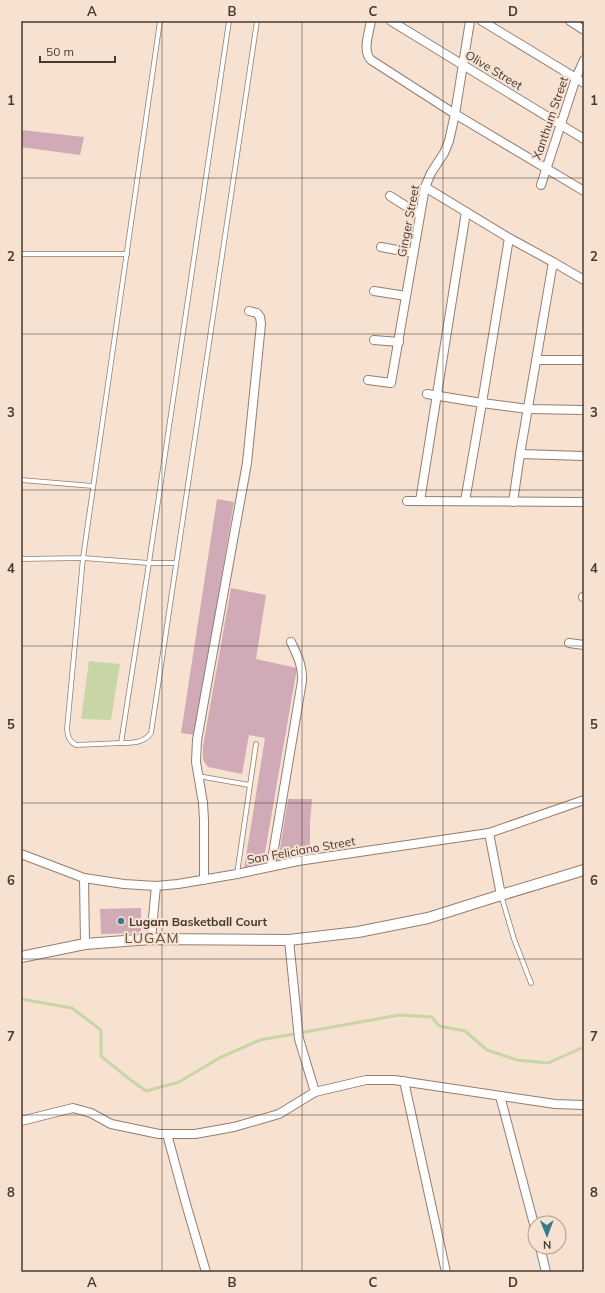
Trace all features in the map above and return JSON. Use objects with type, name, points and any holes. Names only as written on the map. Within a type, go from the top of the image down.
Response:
[{"type":"street","points":[[371,21],[366,49],[367,56],[371,60],[454,114],[584,191]]},
{"type":"street","name":"Olive Street","points":[[391,21],[584,139]]},
{"type":"street","name":"Ginger Street","points":[[368,380],[391,383],[426,187],[431,173],[444,153],[448,141],[470,21]]},
{"type":"street","points":[[482,21],[584,83]]},
{"type":"street","points":[[570,21],[584,30]]},
{"type":"street","name":"Xanthum Street","points":[[541,185],[562,125],[576,78],[584,60]]},
{"type":"street","points":[[426,187],[509,238],[584,280]]},
{"type":"street","points":[[390,196],[420,215]]},
{"type":"street","points":[[420,501],[466,212]]},
{"type":"street","points":[[465,501],[509,238]]},
{"type":"street","points":[[381,246],[413,253]]},
{"type":"street","points":[[514,502],[520,454],[553,262]]},
{"type":"street","points":[[374,292],[406,296]]},
{"type":"street","points":[[204,880],[204,820],[203,803],[196,762],[197,740],[247,463],[261,324],[260,317],[257,313],[249,311]]},
{"type":"street","points":[[374,340],[398,342]]},
{"type":"street","points":[[537,360],[584,360]]},
{"type":"street","points":[[427,394],[528,409],[584,410]]},
{"type":"street","points":[[520,454],[584,456]]},
{"type":"street","points":[[407,500],[584,502]]},
{"type":"street","points":[[271,866],[302,681],[301,663],[291,642]]},
{"type":"street","points":[[569,643],[584,645]]},
{"type":"street","name":"San Feliciano Street","points":[[21,854],[84,878],[124,884],[156,886],[178,884],[237,874],[298,861],[489,834],[584,800]]},
{"type":"street","points":[[489,834],[501,895]]},
{"type":"street","points":[[21,957],[85,944],[151,939],[288,940],[358,932],[428,918],[584,870]]},
{"type":"street","points":[[84,878],[85,944]]},
{"type":"street","points":[[151,939],[156,886]]},
{"type":"street","points":[[288,940],[299,1039],[315,1092]]},
{"type":"street","points":[[21,1121],[73,1108],[91,1113],[111,1124],[159,1134],[195,1134],[234,1127],[279,1114],[315,1092],[366,1080],[404,1081],[555,1104],[584,1105]]},
{"type":"street","points":[[404,1081],[446,1272]]},
{"type":"street","points":[[500,1096],[532,1215]]},
{"type":"street","points":[[167,1134],[206,1272]]},
{"type":"street","points":[[542,1255],[546,1272]]},
{"type":"lane","points":[[160,21],[83,558],[67,729],[68,737],[71,742],[76,745],[138,742],[148,738],[151,733],[175,563],[257,21]]},
{"type":"lane","points":[[121,743],[230,21]]},
{"type":"lane","points":[[21,254],[127,254]]},
{"type":"lane","points":[[22,479],[93,486]]},
{"type":"lane","points":[[21,559],[83,558],[149,563],[175,563]]},
{"type":"lane","points":[[237,874],[256,744]]},
{"type":"lane","points":[[198,776],[249,785]]},
{"type":"lane","points":[[501,895],[514,939],[531,983]]},
{"type":"shaded area","points":[[21,130],[84,137],[80,155],[21,147]]},
{"type":"shaded area","points":[[217,499],[234,502],[195,735],[181,733]]},
{"type":"shaded area","points":[[231,588],[266,595],[256,659],[297,668],[263,864],[244,869],[265,738],[249,735],[242,774],[208,767],[203,760],[203,746]]},
{"type":"shaded area","points":[[89,661],[120,664],[111,720],[81,719]]},
{"type":"shaded area","points":[[288,799],[312,799],[310,853],[278,861]]},
{"type":"shaded area","name":"Lugam Basketball Court","points":[[141,908],[141,933],[101,934],[100,909]]},
{"type":"waterway","points":[[21,999],[72,1008],[101,1030],[101,1056],[146,1091],[179,1082],[221,1057],[260,1040],[399,1015],[432,1017],[439,1026],[465,1031],[487,1050],[517,1060],[548,1063],[584,1047]]},
{"type":"place","name":"Lugam Basketball Court","points":[[121,921]]},
{"type":"district","name":"LUGAM","points":[[152,938]]}]
